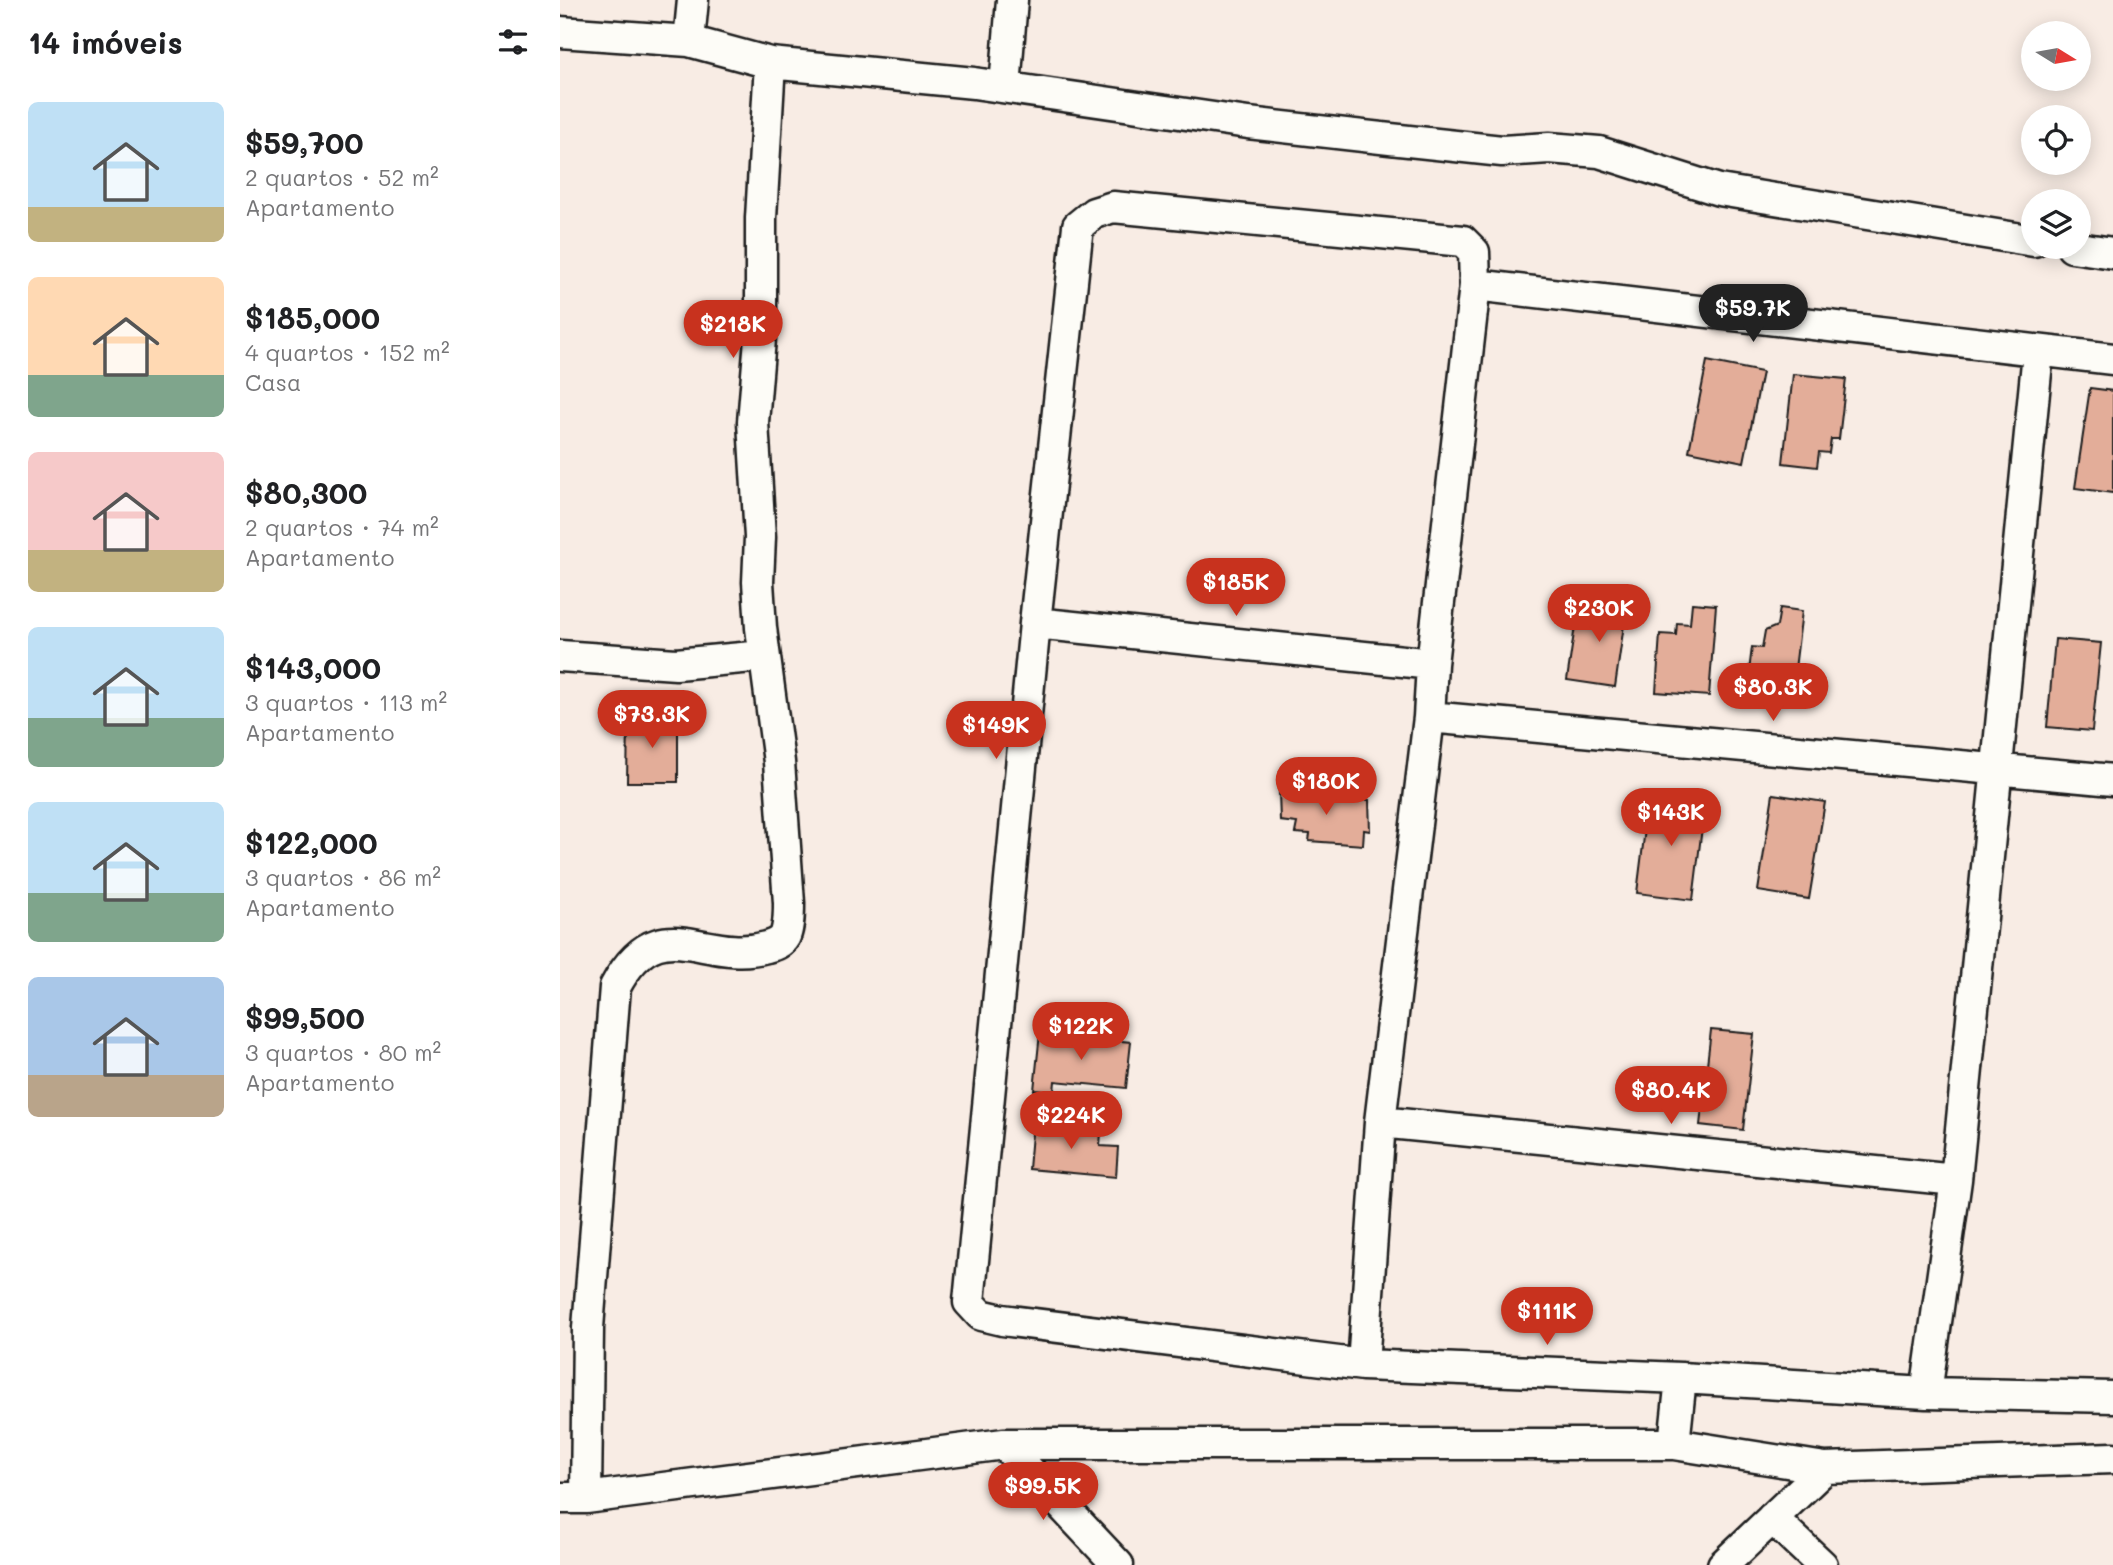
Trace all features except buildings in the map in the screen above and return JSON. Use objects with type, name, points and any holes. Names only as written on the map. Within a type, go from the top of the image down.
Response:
[{"type":"street","points":[[689,41],[693,0]]},
{"type":"street","points":[[1005,87],[1012,0]]},
{"type":"street","points":[[560,32],[689,41],[770,63],[1005,87],[1235,121],[1402,141],[1502,151],[1549,148],[1599,152],[1719,190],[2021,239]]},
{"type":"street","points":[[770,63],[761,218],[761,327],[753,422],[760,537],[758,582],[764,656],[779,762],[789,903],[785,935],[777,944],[743,951],[667,940],[647,947],[636,956],[615,987],[573,1498],[1004,1444],[1674,1444],[1825,1468],[2113,1458]]},
{"type":"street","points":[[1363,1365],[1380,1122],[1429,717],[1432,663],[1475,285],[1474,252],[1462,241],[1113,207],[1094,212],[1078,226],[1035,623],[969,1302],[981,1315],[1002,1320],[1363,1365],[1681,1378],[1926,1394],[2113,1396]]},
{"type":"street","points":[[2091,250],[2113,253]]},
{"type":"street","points":[[1475,285],[2113,359]]},
{"type":"street","points":[[1926,1394],[1956,1180],[2038,352]]},
{"type":"street","points":[[1035,623],[1432,663]]},
{"type":"street","points":[[560,656],[676,664],[764,656]]},
{"type":"street","points":[[1429,717],[2113,780]]},
{"type":"street","points":[[1380,1122],[1956,1180]]},
{"type":"street","points":[[1674,1444],[1681,1378]]},
{"type":"street","points":[[1004,1444],[1118,1565]]},
{"type":"street","points":[[1723,1565],[1825,1468]]},
{"type":"street","points":[[1772,1518],[1822,1565]]}]
